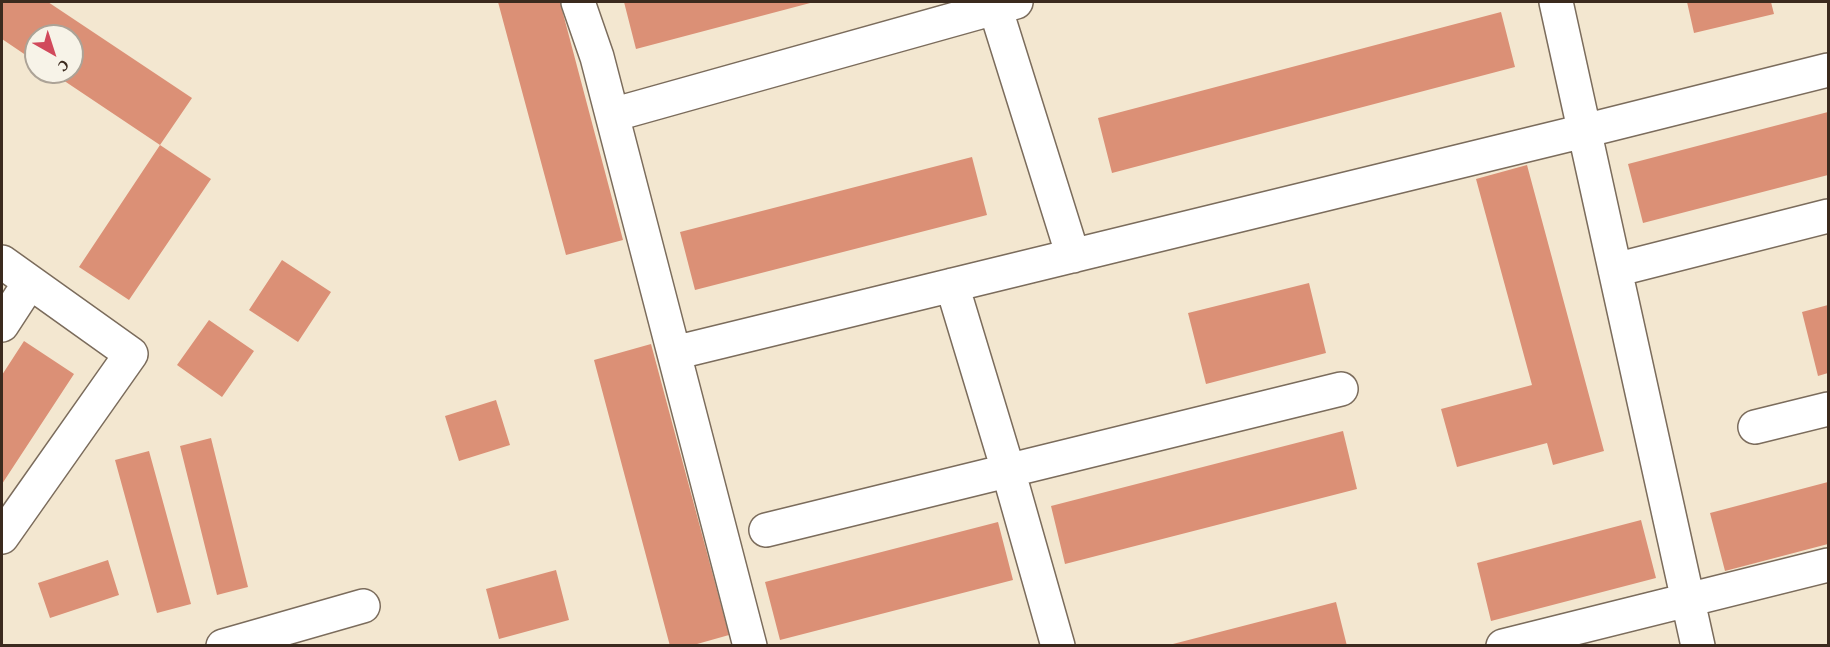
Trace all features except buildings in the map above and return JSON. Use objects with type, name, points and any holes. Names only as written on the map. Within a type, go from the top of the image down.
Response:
[{"type":"lane","points":[[578,2],[597,57],[750,645]]},
{"type":"lane","points":[[1556,2],[1698,645]]},
{"type":"lane","points":[[612,115],[1006,4],[1073,256]]},
{"type":"lane","points":[[674,353],[1828,70]]},
{"type":"lane","points":[[1615,270],[1828,216]]},
{"type":"lane","points":[[2,262],[131,354],[2,537]]},
{"type":"lane","points":[[2,325],[30,282]]},
{"type":"lane","points":[[952,285],[1058,645]]},
{"type":"lane","points":[[766,530],[1341,389]]},
{"type":"lane","points":[[1755,427],[1828,409]]},
{"type":"lane","points":[[1503,645],[1828,565]]},
{"type":"lane","points":[[223,645],[363,606]]}]
